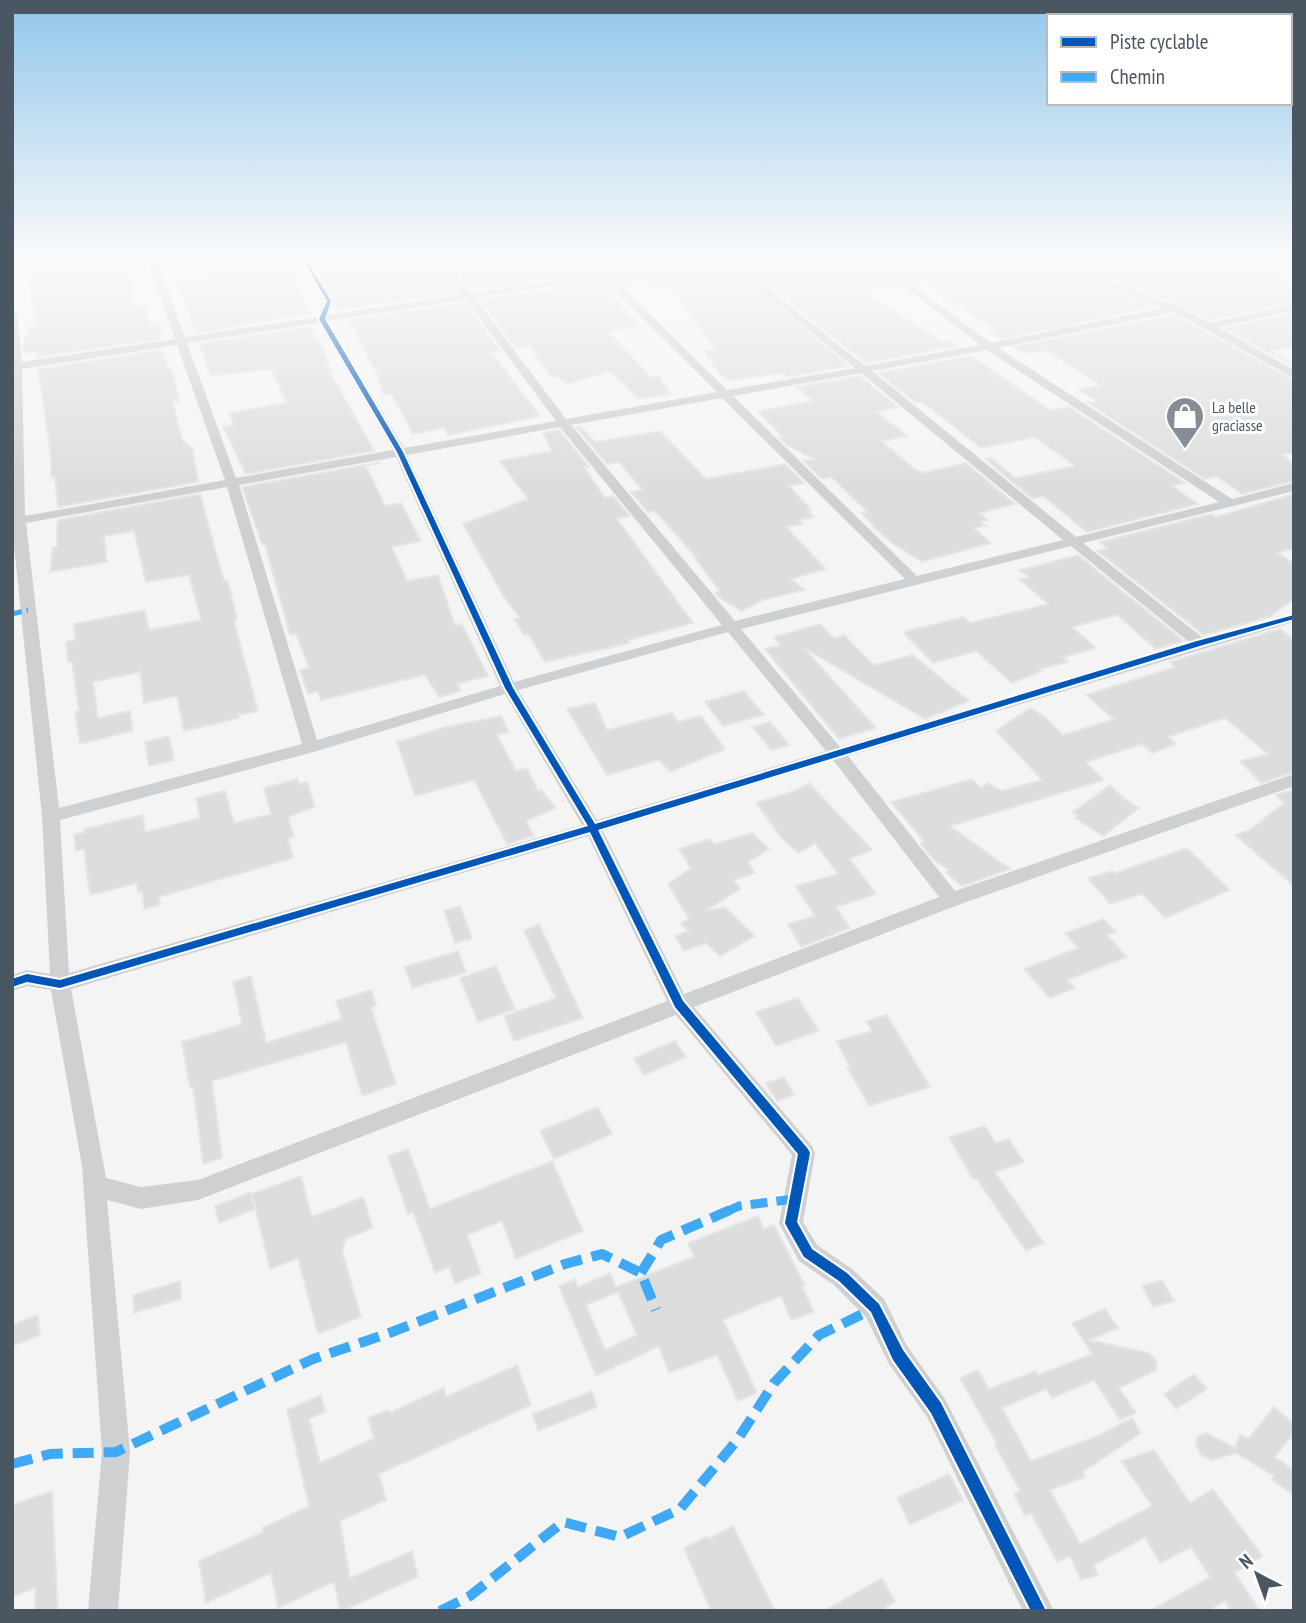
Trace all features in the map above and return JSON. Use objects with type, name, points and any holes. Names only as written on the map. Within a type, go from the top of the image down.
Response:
[{"type":"street","points":[[13,336],[16,521],[51,816],[60,984],[94,1186],[116,1452],[103,1611]]},
{"type":"street","points":[[181,336],[232,482],[311,747]]},
{"type":"street","points":[[15,366],[216,336]]},
{"type":"street","points":[[332,336],[400,452],[509,688],[593,828],[679,1004],[804,1153],[791,1223],[808,1253],[843,1277],[875,1308],[898,1355],[936,1408],[1039,1611]]},
{"type":"street","points":[[498,336],[563,423],[837,754],[951,900]]},
{"type":"street","points":[[665,336],[913,580]]},
{"type":"street","points":[[823,336],[1069,541],[1200,643]]},
{"type":"street","points":[[974,336],[1230,503]]},
{"type":"street","points":[[16,521],[1044,336]]},
{"type":"street","points":[[1226,336],[1294,375]]},
{"type":"street","points":[[51,816],[311,747],[509,688],[730,627],[1294,486]]},
{"type":"street","points":[[12,983],[27,978],[60,984],[593,828],[1200,643],[1294,617]]},
{"type":"street","points":[[94,1186],[141,1198],[198,1190],[951,900],[1294,780]]},
{"type":"building","points":[[27,336],[160,336],[160,339],[37,357],[37,351],[24,353],[23,345]]},
{"type":"building","points":[[253,336],[316,336],[328,360],[330,372],[374,451],[246,474],[223,427],[234,425],[229,413],[287,403],[271,369],[211,376],[199,344]]},
{"type":"building","points":[[358,336],[489,336],[500,350],[491,352],[540,416],[448,435],[444,428],[413,434],[392,394],[384,395],[377,373]]},
{"type":"building","points":[[507,336],[612,336],[650,377],[658,376],[671,394],[639,399],[610,371],[568,384],[556,376],[551,377],[530,346],[516,348]]},
{"type":"building","points":[[705,336],[812,336],[849,366],[786,377],[781,373],[728,381],[713,367],[716,366],[703,351],[715,349]]},
{"type":"building","points":[[832,336],[932,336],[957,346],[866,363]]},
{"type":"building","points":[[995,336],[1016,336],[1000,339]]},
{"type":"building","points":[[1070,336],[1212,336],[1294,380],[1294,453],[1283,454],[1294,466],[1294,481],[1242,494],[1216,476],[1205,479],[1088,403],[1097,401],[1079,390],[1101,385],[1047,351],[1022,353],[1014,347]]},
{"type":"building","points":[[1239,336],[1294,336],[1294,346],[1271,351],[1294,364],[1294,367]]},
{"type":"building","points":[[162,350],[169,369],[173,372],[179,401],[173,402],[176,416],[182,440],[192,448],[198,482],[58,507],[55,476],[51,477],[51,456],[38,369]]},
{"type":"building","points":[[971,356],[1050,410],[1069,407],[1185,483],[1172,486],[1198,504],[1087,532],[1043,496],[1033,499],[985,459],[991,458],[1015,478],[1075,466],[1035,437],[981,448],[933,410],[921,402],[916,403],[878,373]]},
{"type":"building","points":[[860,376],[898,407],[877,412],[907,436],[882,441],[914,469],[922,473],[966,463],[1015,504],[980,513],[988,520],[980,522],[985,526],[974,528],[991,543],[922,562],[876,529],[862,513],[868,512],[831,477],[822,479],[803,461],[814,459],[787,445],[780,438],[783,437],[758,411],[813,401],[797,387]]},
{"type":"building","points":[[580,426],[595,442],[660,431],[706,479],[785,464],[804,483],[789,486],[814,517],[799,520],[803,524],[786,527],[826,569],[791,579],[804,590],[762,600],[742,611],[718,597],[715,593],[720,591],[696,557],[655,511],[648,512],[631,492],[643,490],[619,462],[607,464],[576,427]]},
{"type":"building","points":[[559,430],[589,467],[584,467],[605,498],[613,496],[630,516],[617,519],[693,623],[628,640],[630,643],[545,662],[528,634],[524,635],[514,619],[520,618],[504,597],[463,524],[528,499],[500,461],[552,451],[543,433]]},
{"type":"building","points":[[382,462],[366,466],[385,506],[401,503],[421,541],[392,547],[407,581],[438,575],[455,625],[462,624],[488,676],[457,684],[461,691],[439,697],[425,675],[321,700],[318,691],[308,694],[300,670],[309,668],[296,634],[290,635],[265,544],[262,544],[242,487]]},
{"type":"building","points":[[200,494],[224,581],[228,581],[237,620],[234,621],[258,711],[184,731],[177,696],[144,703],[140,672],[93,682],[98,718],[130,711],[133,731],[80,744],[75,712],[79,711],[72,662],[68,662],[66,642],[75,640],[74,624],[145,610],[149,630],[201,620],[189,575],[146,582],[134,531],[104,536],[107,562],[50,572],[53,547],[57,547],[57,523],[59,520]]},
{"type":"building","points":[[1294,494],[1294,548],[1278,553],[1294,564],[1294,599],[1269,617],[1204,635],[1097,551],[1107,548],[1100,542],[1211,514],[1216,517]]},
{"type":"building","points":[[1078,555],[1184,641],[1156,649],[1117,615],[1072,627],[1096,648],[1063,657],[1068,662],[1039,669],[1042,671],[1012,683],[976,651],[933,663],[903,632],[963,617],[970,623],[1048,604],[1020,580],[1029,577],[1020,570]]},
{"type":"building","points":[[820,624],[834,638],[844,635],[874,665],[913,655],[969,701],[925,719],[804,648],[876,728],[839,739],[765,649],[780,645],[774,637]]},
{"type":"building","points":[[1280,629],[1294,640],[1294,772],[1261,783],[1240,761],[1268,754],[1225,718],[1168,737],[1176,744],[1152,753],[1142,744],[1086,762],[1104,780],[950,826],[1010,869],[962,886],[946,872],[949,870],[933,859],[921,844],[924,841],[891,802],[972,779],[981,788],[988,783],[1002,791],[1042,780],[996,731],[1030,708],[1045,717],[1063,735],[1114,719],[1086,695],[1175,667],[1170,662]]},
{"type":"building","points":[[744,691],[764,715],[723,726],[705,702]]},
{"type":"building","points":[[595,703],[607,730],[672,713],[678,722],[701,716],[725,749],[670,772],[659,760],[607,775],[567,709]]},
{"type":"building","points":[[501,716],[509,732],[497,735],[516,771],[527,768],[538,791],[541,790],[556,808],[526,821],[534,836],[507,844],[474,780],[415,796],[397,742],[446,727]]},
{"type":"building","points":[[770,722],[789,745],[771,750],[753,727]]},
{"type":"building","points":[[169,736],[174,760],[149,766],[145,742]]},
{"type":"building","points":[[297,779],[299,784],[307,782],[315,807],[288,817],[294,837],[288,839],[293,858],[159,897],[160,905],[144,909],[142,891],[138,892],[137,883],[90,895],[84,849],[76,851],[74,835],[85,832],[85,829],[143,815],[145,832],[200,818],[196,798],[225,791],[234,823],[271,814],[264,788]]},
{"type":"building","points":[[809,783],[872,850],[850,859],[876,894],[836,907],[850,928],[801,947],[788,924],[815,916],[796,886],[838,874],[815,843],[799,853],[783,840],[756,803],[794,791]]},
{"type":"building","points":[[1110,785],[1139,808],[1103,836],[1075,818],[1078,816],[1073,812]]},
{"type":"building","points":[[1294,789],[1294,886],[1235,835],[1250,830],[1284,803],[1276,795]]},
{"type":"building","points":[[752,833],[769,849],[748,862],[755,873],[734,880],[740,889],[705,911],[725,907],[755,936],[720,956],[706,943],[684,951],[675,936],[689,931],[681,924],[689,919],[668,884],[691,868],[679,849],[710,839],[714,844]]},
{"type":"building","points":[[1187,848],[1230,890],[1165,918],[1142,894],[1110,904],[1088,878],[1113,871],[1115,873]]},
{"type":"building","points":[[460,906],[472,938],[455,943],[444,911]]},
{"type":"building","points":[[1104,919],[1116,932],[1107,935],[1127,957],[1067,980],[1075,988],[1050,998],[1024,969],[1078,948],[1065,933]]},
{"type":"building","points":[[539,924],[583,1018],[514,1041],[504,1016],[556,998],[524,931]]},
{"type":"building","points":[[458,951],[466,972],[412,988],[405,967]]},
{"type":"building","points":[[496,966],[515,1009],[478,1022],[460,978]]},
{"type":"building","points":[[251,976],[266,1043],[342,1019],[336,1001],[371,990],[376,1005],[371,1007],[396,1084],[362,1096],[346,1042],[212,1081],[222,1158],[203,1164],[193,1087],[190,1088],[182,1042],[242,1024],[233,982]]},
{"type":"building","points":[[798,998],[819,1031],[776,1046],[756,1012]]},
{"type":"building","points":[[887,1015],[930,1087],[869,1106],[836,1041],[872,1031],[866,1021]]},
{"type":"building","points":[[675,1041],[686,1057],[644,1075],[634,1058]]},
{"type":"building","points":[[784,1077],[794,1095],[777,1101],[766,1083]]},
{"type":"building","points":[[598,1107],[612,1134],[554,1159],[540,1131]]},
{"type":"building","points":[[985,1126],[996,1143],[1009,1139],[1024,1162],[995,1172],[1044,1243],[1026,1251],[976,1178],[973,1179],[949,1137]]},
{"type":"building","points":[[408,1149],[430,1209],[552,1161],[583,1231],[516,1259],[502,1221],[467,1235],[481,1273],[455,1284],[449,1267],[435,1273],[413,1212],[408,1214],[388,1156]]},
{"type":"building","points":[[301,1176],[312,1217],[363,1197],[373,1228],[346,1239],[342,1251],[361,1317],[318,1334],[298,1258],[270,1269],[252,1194]]},
{"type":"building","points":[[251,1192],[255,1209],[219,1223],[215,1206]]},
{"type":"building","points":[[758,1216],[764,1229],[774,1225],[805,1286],[802,1287],[814,1312],[791,1320],[781,1296],[723,1320],[757,1393],[738,1401],[717,1355],[669,1373],[659,1346],[596,1376],[559,1286],[575,1279],[578,1287],[610,1273],[616,1287],[694,1257],[688,1243]],"holes":[[[618,1292],[637,1335],[605,1350],[586,1305]]]},
{"type":"building","points":[[1162,1280],[1174,1301],[1153,1307],[1142,1286]]},
{"type":"building","points":[[180,1281],[181,1299],[134,1313],[133,1295]]},
{"type":"building","points":[[1105,1309],[1118,1328],[1090,1340],[1149,1353],[1156,1361],[1157,1370],[1119,1388],[1136,1413],[1120,1420],[1094,1380],[1052,1398],[1046,1389],[1002,1408],[1031,1461],[1100,1435],[1132,1418],[1141,1433],[1083,1472],[1085,1477],[1050,1490],[1080,1544],[1152,1506],[1121,1461],[1154,1450],[1190,1503],[1213,1489],[1262,1556],[1235,1573],[1260,1611],[1231,1611],[1225,1601],[1208,1611],[1150,1611],[1210,1577],[1191,1547],[1160,1563],[1145,1537],[1094,1565],[1098,1575],[1081,1580],[1070,1556],[1057,1562],[1031,1513],[1025,1516],[1014,1494],[1020,1491],[960,1378],[978,1370],[989,1389],[1036,1371],[1038,1375],[1092,1354],[1072,1323]]},
{"type":"building","points":[[38,1315],[40,1335],[12,1346],[12,1325]]},
{"type":"building","points":[[517,1365],[531,1405],[379,1474],[386,1500],[340,1521],[350,1578],[412,1551],[418,1577],[342,1611],[334,1582],[278,1608],[271,1573],[206,1603],[199,1561],[263,1532],[262,1528],[309,1506],[287,1410],[321,1395],[325,1412],[309,1419],[320,1463],[374,1438],[368,1418],[388,1410],[389,1413],[444,1388],[446,1397]]},
{"type":"building","points":[[1194,1374],[1207,1389],[1176,1409],[1164,1394]]},
{"type":"building","points":[[592,1391],[597,1407],[538,1431],[533,1414]]},
{"type":"building","points":[[1274,1407],[1294,1424],[1294,1433],[1275,1457],[1294,1470],[1294,1495],[1272,1480],[1274,1476],[1236,1453],[1212,1460],[1201,1455],[1196,1445],[1198,1436],[1207,1433],[1235,1448],[1240,1435],[1248,1439]]},
{"type":"building","points":[[949,1474],[963,1500],[910,1525],[897,1498]]},
{"type":"building","points":[[52,1491],[58,1611],[35,1611],[35,1588],[12,1597],[12,1505]]},
{"type":"building","points":[[733,1526],[775,1611],[711,1611],[684,1548]]},
{"type":"building","points":[[882,1578],[895,1602],[880,1611],[824,1611]]},
{"type":"marked path","points":[[12,614],[28,610]]},
{"type":"marked path","points":[[641,1273],[661,1240],[739,1206],[795,1199]]},
{"type":"marked path","points":[[12,1464],[50,1454],[116,1452],[313,1359],[392,1332],[565,1264],[602,1254],[641,1273],[656,1310]]},
{"type":"marked path","points":[[440,1611],[470,1596],[563,1522],[620,1537],[680,1509],[738,1439],[774,1383],[819,1335],[875,1308]]},
{"type":"cycle path","points":[[332,336],[400,452],[509,688],[593,828],[679,1004],[804,1153],[791,1223],[808,1253],[843,1277],[875,1308],[898,1355],[936,1408],[1039,1611]]},
{"type":"cycle path","points":[[12,983],[27,978],[60,984],[593,828],[1200,643],[1294,617]]},
{"type":"place","name":"La belle graciasse","points":[[1185,450]]}]
